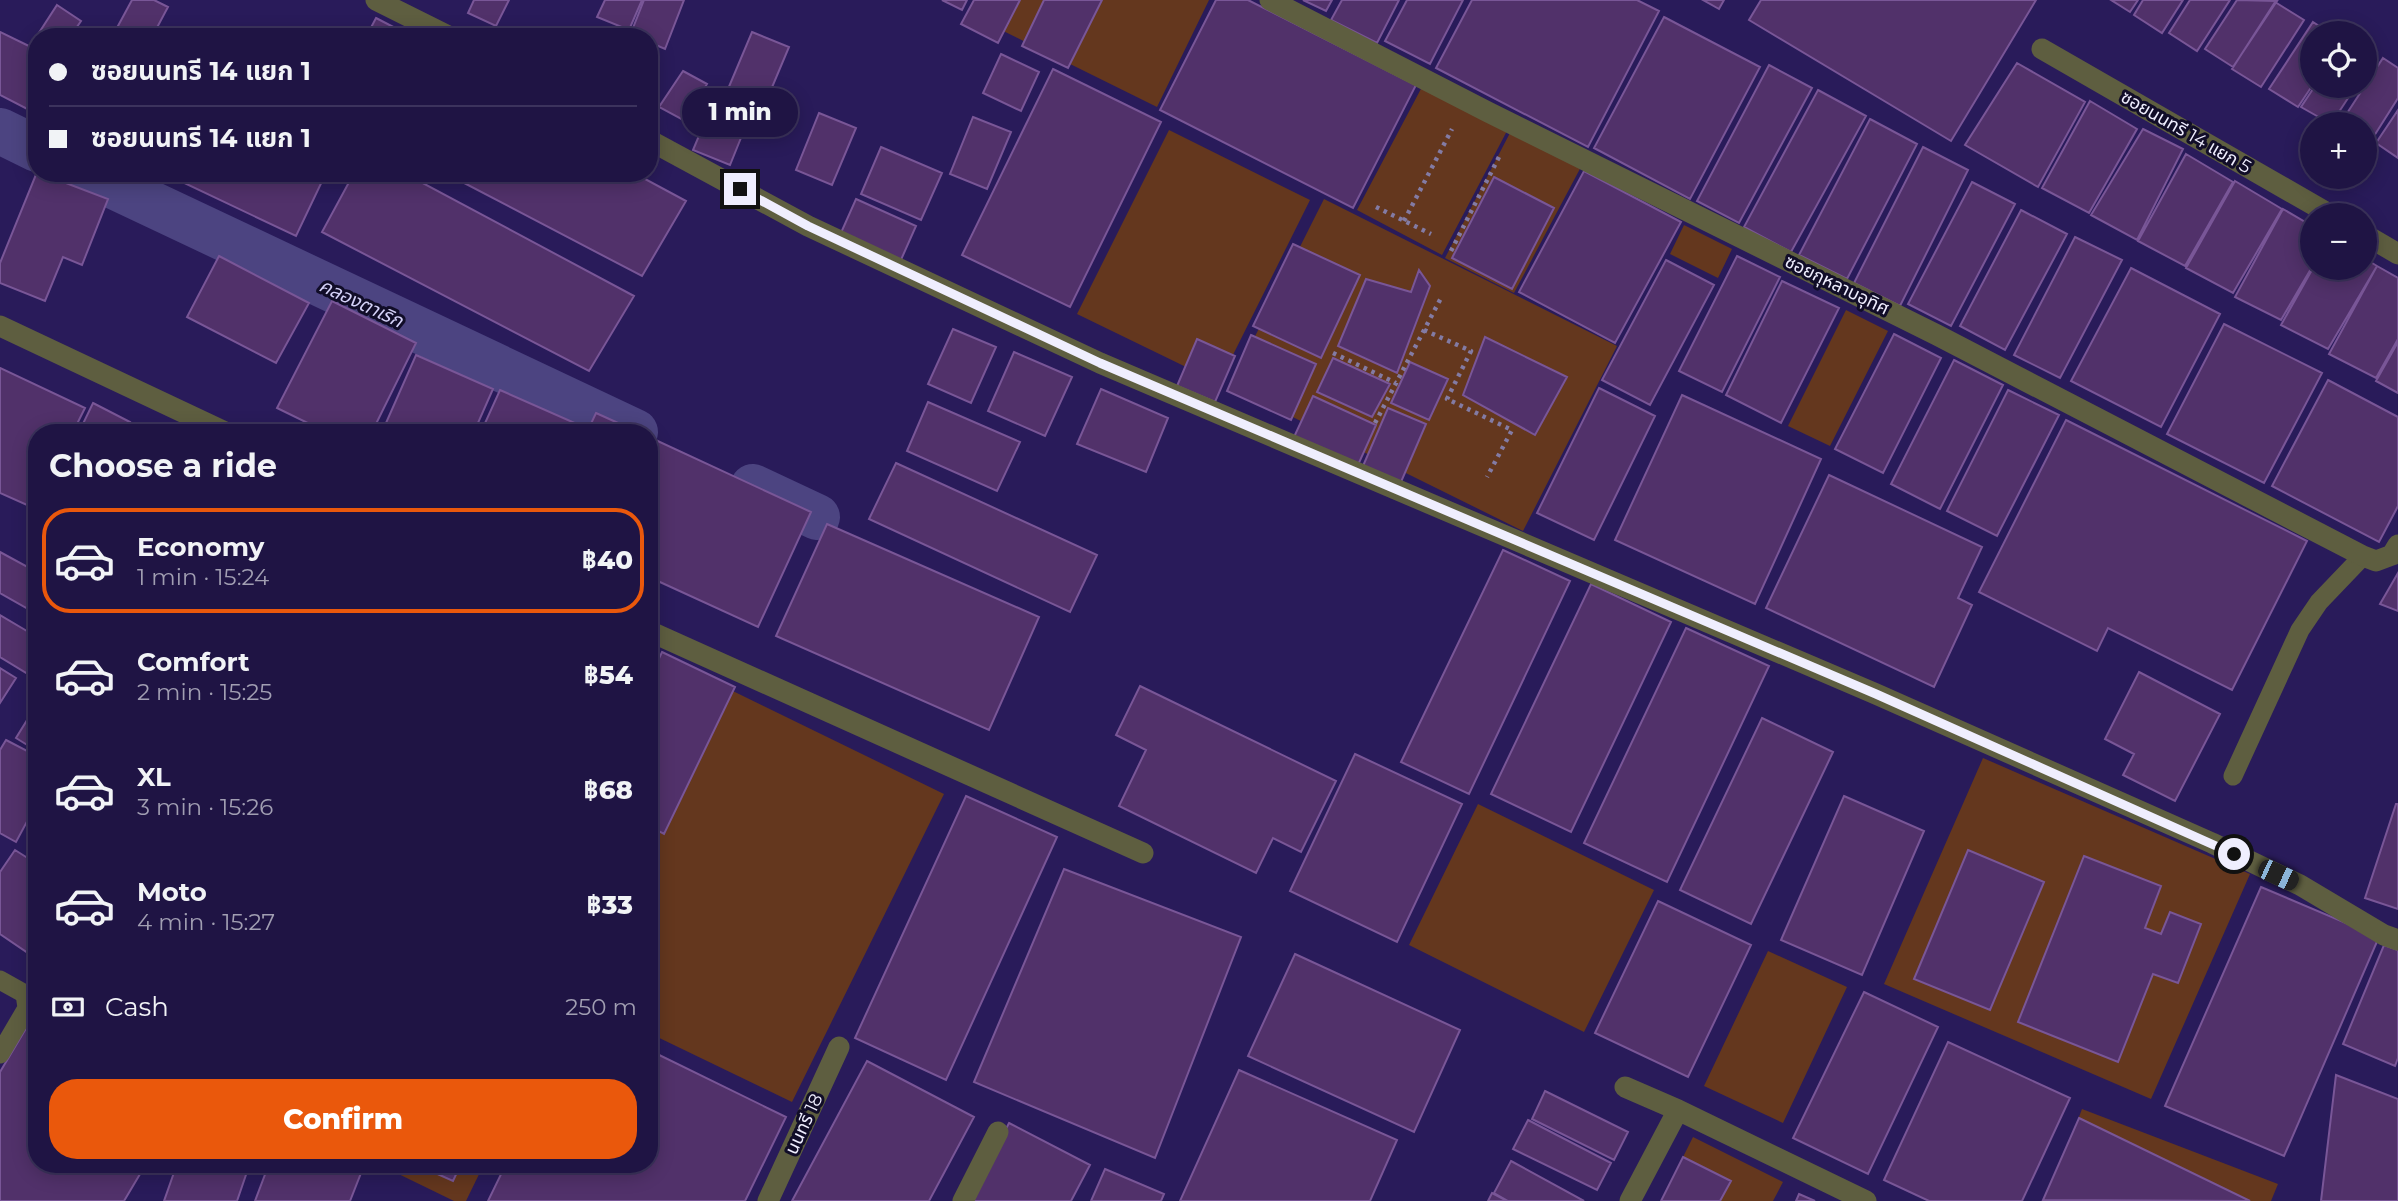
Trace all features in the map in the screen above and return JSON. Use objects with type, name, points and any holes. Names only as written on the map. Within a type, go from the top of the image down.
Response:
[{"type":"street","points":[[376,0],[432,28]]},
{"type":"street","name":"ซอยกุหลาบอุทิศ","points":[[1270,0],[1488,112],[1937,335],[2363,556]]},
{"type":"street","name":"ซอยนนทรี 14 แยก 5","points":[[2042,50],[2310,203]]},
{"type":"street","points":[[658,144],[808,226],[1100,363],[1976,738],[2300,885],[2398,940]]},
{"type":"street","points":[[2377,242],[2398,254]]},
{"type":"street","points":[[0,326],[208,424]]},
{"type":"street","points":[[2363,556],[2376,561],[2392,555],[2398,545]]},
{"type":"street","points":[[658,635],[1143,853]]},
{"type":"street","name":"นนทรี 18","points":[[768,1201],[839,1047]]},
{"type":"street","points":[[1625,1087],[1674,1116],[1866,1201]]},
{"type":"street","points":[[1630,1201],[1674,1116]]},
{"type":"street","points":[[962,1201],[998,1132]]},
{"type":"lane","points":[[2233,776],[2300,630],[2319,602],[2363,556]]},
{"type":"lane","points":[[0,980],[25,994],[27,1000],[27,1008],[0,1054]]},
{"type":"path","points":[[1404,221],[1453,127]]},
{"type":"path","points":[[1451,251],[1505,146]]},
{"type":"path","points":[[1376,207],[1431,234]]},
{"type":"path","points":[[1375,423],[1441,298]]},
{"type":"path","points":[[1424,330],[1471,351],[1447,399],[1512,430],[1487,477]]},
{"type":"path","points":[[1333,353],[1396,383]]},
{"type":"shaded area","points":[[978,0],[1209,0],[1157,107],[971,15]]},
{"type":"shaded area","points":[[1423,85],[1508,129],[1442,255],[1357,210]]},
{"type":"shaded area","points":[[1512,129],[1582,165],[1514,293],[1445,258]]},
{"type":"shaded area","points":[[1169,130],[1310,200],[1219,383],[1077,314]]},
{"type":"shaded area","points":[[1324,199],[1617,346],[1523,531],[1230,386]]},
{"type":"shaded area","points":[[1684,225],[1732,249],[1718,278],[1670,254]]},
{"type":"shaded area","points":[[1846,310],[1888,331],[1830,446],[1788,426]]},
{"type":"shaded area","points":[[658,654],[944,794],[792,1102],[658,1037]]},
{"type":"shaded area","points":[[1983,758],[2250,874],[2151,1099],[1884,984]]},
{"type":"shaded area","points":[[1478,804],[1654,890],[1584,1032],[1409,945]]},
{"type":"shaded area","points":[[1768,951],[1847,987],[1783,1123],[1704,1086]]},
{"type":"shaded area","points":[[2082,1109],[2278,1184],[2271,1201],[2047,1201]]},
{"type":"shaded area","points":[[1693,1137],[1783,1182],[1773,1201],[1661,1201]]},
{"type":"shaded area","points":[[396,1173],[480,1173],[466,1201],[454,1201]]},
{"type":"building","points":[[132,0],[154,0],[168,7],[157,28],[117,28]]},
{"type":"building","points":[[474,0],[509,0],[496,26],[468,13]]},
{"type":"building","points":[[605,0],[642,0],[630,28],[597,17]]},
{"type":"building","points":[[644,0],[684,0],[665,49],[658,46],[658,28],[633,28]]},
{"type":"building","points":[[942,0],[967,0],[962,10]]},
{"type":"building","points":[[974,0],[1020,0],[998,43],[961,24]]},
{"type":"building","points":[[1044,0],[1102,0],[1068,68],[1022,46]]},
{"type":"building","points":[[1216,0],[1248,0],[1416,85],[1353,208],[1160,110]]},
{"type":"building","points":[[1303,0],[1332,0],[1326,11]]},
{"type":"building","points":[[1342,0],[1399,0],[1377,43],[1331,20]]},
{"type":"building","points":[[1407,0],[1463,0],[1430,64],[1385,41]]},
{"type":"building","points":[[1472,0],[1637,0],[1659,11],[1588,147],[1436,68]]},
{"type":"building","points":[[1703,0],[1724,0],[1719,9]]},
{"type":"building","points":[[1761,0],[2036,0],[1951,141],[1749,20]]},
{"type":"building","points":[[2111,0],[2138,0],[2130,12]]},
{"type":"building","points":[[2143,0],[2183,0],[2162,33],[2134,15]]},
{"type":"building","points":[[2190,0],[2230,0],[2197,51],[2169,33]]},
{"type":"building","points":[[2237,0],[2277,1],[2233,67],[2205,49]]},
{"type":"building","points":[[2275,2],[2304,20],[2300,21],[2300,26],[2261,87],[2232,69]]},
{"type":"building","points":[[57,5],[81,21],[76,28],[42,28]]},
{"type":"building","points":[[1664,17],[1760,67],[1690,199],[1594,148]]},
{"type":"building","points":[[376,18],[395,28],[371,28]]},
{"type":"building","points":[[0,32],[28,46],[28,109],[0,95]]},
{"type":"building","points":[[752,32],[789,47],[765,104],[728,89]]},
{"type":"building","points":[[2300,42],[2300,98],[2304,98],[2298,107],[2269,89]]},
{"type":"building","points":[[1001,54],[1039,72],[1021,111],[983,93]]},
{"type":"building","points":[[2383,58],[2398,68],[2398,98],[2377,131],[2377,112],[2348,112],[2357,98],[2377,98],[2377,67]]},
{"type":"building","points":[[2017,63],[2085,102],[2038,187],[1965,145]]},
{"type":"building","points":[[1769,65],[1812,88],[1739,223],[1697,201]]},
{"type":"building","points":[[1053,69],[1161,122],[1070,307],[962,255]]},
{"type":"building","points":[[683,71],[707,84],[685,121],[659,107]]},
{"type":"building","points":[[1818,90],[1866,116],[1791,252],[1744,227]]},
{"type":"building","points":[[717,93],[753,108],[730,165],[693,150]]},
{"type":"building","points":[[2307,98],[2348,98],[2339,112],[2310,112],[2301,107]]},
{"type":"building","points":[[2090,101],[2137,129],[2089,213],[2042,188]]},
{"type":"building","points":[[2398,110],[2398,158],[2377,142]]},
{"type":"building","points":[[819,113],[856,128],[832,185],[796,170]]},
{"type":"building","points":[[973,117],[1011,132],[987,189],[950,174]]},
{"type":"building","points":[[1870,119],[1917,144],[1847,279],[1799,255]]},
{"type":"building","points":[[2143,129],[2183,149],[2137,240],[2091,215]]},
{"type":"building","points":[[881,147],[942,173],[921,220],[861,194]]},
{"type":"building","points":[[1923,147],[1968,170],[1900,306],[1854,283]]},
{"type":"building","points":[[2186,154],[2233,182],[2185,266],[2138,241]]},
{"type":"building","points":[[1584,171],[1681,222],[1615,343],[1519,292]]},
{"type":"building","points":[[1494,177],[1554,208],[1512,289],[1452,258]]},
{"type":"building","points":[[2235,181],[2282,209],[2233,293],[2186,268]]},
{"type":"building","points":[[33,182],[63,182],[108,199],[82,265],[63,257],[45,301],[0,283],[0,263]]},
{"type":"building","points":[[182,182],[322,182],[296,236]]},
{"type":"building","points":[[349,182],[421,182],[634,296],[589,371],[322,232]]},
{"type":"building","points":[[462,182],[651,182],[686,201],[642,276]]},
{"type":"building","points":[[1972,182],[2015,204],[1951,326],[1908,304]]},
{"type":"building","points":[[856,199],[916,226],[900,262],[840,235]]},
{"type":"building","points":[[2283,209],[2300,219],[2300,280],[2304,280],[2281,320],[2235,297]]},
{"type":"building","points":[[2021,210],[2067,234],[2005,350],[1960,326]]},
{"type":"building","points":[[2075,237],[2122,260],[2060,378],[2014,355]]},
{"type":"building","points":[[1293,244],[1360,275],[1321,358],[1253,326]]},
{"type":"building","points":[[219,256],[309,303],[276,363],[187,317]]},
{"type":"building","points":[[1737,256],[1780,277],[1722,392],[1679,371]]},
{"type":"building","points":[[1666,260],[1714,285],[1650,405],[1602,380]]},
{"type":"building","points":[[2377,266],[2398,278],[2398,339],[2376,378],[2329,354],[2369,280],[2377,280]]},
{"type":"building","points":[[2131,268],[2220,314],[2161,427],[2071,381]]},
{"type":"building","points":[[1419,270],[1430,286],[1397,373],[1338,346],[1366,279],[1411,292]]},
{"type":"building","points":[[2306,280],[2369,280],[2328,349],[2281,325]]},
{"type":"building","points":[[1782,281],[1839,308],[1781,423],[1726,395]]},
{"type":"building","points":[[332,301],[416,343],[376,424],[310,424],[277,408]]},
{"type":"building","points":[[2224,324],[2322,373],[2264,483],[2167,434]]},
{"type":"building","points":[[953,329],[996,347],[971,403],[928,384]]},
{"type":"building","points":[[1894,334],[1941,358],[1883,473],[1835,449]]},
{"type":"building","points":[[1251,335],[1316,364],[1291,420],[1227,391]]},
{"type":"building","points":[[1485,337],[1567,377],[1535,435],[1463,395]]},
{"type":"building","points":[[1197,339],[1235,356],[1215,402],[1177,386]]},
{"type":"building","points":[[2398,342],[2398,393],[2376,381]]},
{"type":"building","points":[[1014,352],[1072,377],[1045,436],[988,411]]},
{"type":"building","points":[[416,355],[493,389],[478,424],[386,424]]},
{"type":"building","points":[[1333,358],[1390,384],[1372,417],[1317,392]]},
{"type":"building","points":[[1954,360],[2003,385],[1940,509],[1891,484]]},
{"type":"building","points":[[1410,362],[1448,379],[1429,420],[1391,403]]},
{"type":"building","points":[[0,368],[85,408],[77,424],[28,424],[28,505],[0,493]]},
{"type":"building","points":[[2328,380],[2398,417],[2398,506],[2379,542],[2272,486]]},
{"type":"building","points":[[1599,388],[1655,416],[1594,540],[1537,513]]},
{"type":"building","points":[[1101,389],[1168,418],[1146,472],[1077,444]]},
{"type":"building","points":[[500,390],[577,424],[485,424]]},
{"type":"building","points":[[2008,390],[2059,415],[1997,536],[1947,511]]},
{"type":"building","points":[[1682,395],[1821,459],[1755,604],[1615,540]]},
{"type":"building","points":[[1313,396],[1376,425],[1358,465],[1294,437]]},
{"type":"building","points":[[928,402],[1020,442],[997,491],[907,451]]},
{"type":"building","points":[[93,403],[130,422],[129,424],[83,424]]},
{"type":"building","points":[[1388,408],[1426,424],[1401,482],[1363,466]]},
{"type":"building","points":[[596,413],[620,424],[591,424]]},
{"type":"building","points":[[2066,420],[2307,541],[2232,690],[2108,628],[2097,651],[1979,592]]},
{"type":"building","points":[[658,441],[811,512],[758,627],[658,581]]},
{"type":"building","points":[[896,463],[1097,555],[1070,612],[869,519]]},
{"type":"building","points":[[1829,475],[1982,547],[1958,598],[1972,605],[1934,687],[1766,608]]},
{"type":"building","points":[[827,524],[1039,617],[989,730],[776,636]]},
{"type":"building","points":[[1503,550],[1570,581],[1469,794],[1401,762]]},
{"type":"building","points":[[0,552],[28,567],[28,609],[0,593]]},
{"type":"building","points":[[2398,573],[2398,611],[2380,604]]},
{"type":"building","points":[[1591,584],[1671,622],[1571,832],[1491,794]]},
{"type":"building","points":[[0,615],[28,632],[28,674],[0,657]]},
{"type":"building","points":[[1686,628],[1769,666],[1667,882],[1584,843]]},
{"type":"building","points":[[662,652],[735,687],[664,834],[658,831],[658,661]]},
{"type":"building","points":[[0,668],[16,678],[0,703]]},
{"type":"building","points":[[2139,672],[2220,714],[2175,801],[2123,775],[2134,754],[2105,739]]},
{"type":"building","points":[[1140,686],[1336,781],[1301,852],[1273,838],[1256,873],[1119,806],[1146,750],[1116,735]]},
{"type":"building","points":[[1762,718],[1833,752],[1751,924],[1680,890]]},
{"type":"building","points":[[28,719],[28,745],[16,738]]},
{"type":"building","points":[[6,740],[28,751],[28,820],[16,842],[0,833],[0,750]]},
{"type":"building","points":[[1355,754],[1462,804],[1397,942],[1290,891]]},
{"type":"building","points":[[966,796],[1057,837],[946,1080],[855,1038]]},
{"type":"building","points":[[1844,796],[1924,831],[1862,975],[1781,940]]},
{"type":"building","points":[[2398,804],[2398,909],[2365,898]]},
{"type":"building","points":[[15,850],[28,858],[28,953],[0,934],[0,872]]},
{"type":"building","points":[[1968,850],[2044,882],[1990,1010],[1914,979]]},
{"type":"building","points":[[2084,856],[2161,886],[2145,928],[2161,934],[2170,912],[2201,924],[2178,983],[2153,974],[2118,1062],[2018,1022]]},
{"type":"building","points":[[1064,869],[1241,937],[1155,1158],[974,1082]]},
{"type":"building","points":[[2261,887],[2379,937],[2284,1156],[2165,1106]]},
{"type":"building","points":[[1658,901],[1751,945],[1688,1077],[1595,1033]]},
{"type":"building","points":[[2384,945],[2398,950],[2398,1058],[2395,1066],[2343,1044]]},
{"type":"building","points":[[1295,954],[1460,1030],[1414,1132],[1248,1056]]},
{"type":"building","points":[[1864,992],[1938,1027],[1868,1174],[1793,1138]]},
{"type":"building","points":[[28,1025],[28,1173],[141,1173],[124,1201],[0,1201],[0,1072]]},
{"type":"building","points":[[1948,1042],[2070,1098],[2022,1201],[1929,1201],[1884,1180]]},
{"type":"building","points":[[658,1054],[786,1117],[745,1201],[488,1201],[502,1173],[658,1173]]},
{"type":"building","points":[[867,1061],[974,1117],[929,1201],[792,1201]]},
{"type":"building","points":[[1239,1070],[1397,1140],[1370,1201],[1180,1201]]},
{"type":"building","points":[[2336,1075],[2398,1099],[2398,1201],[2321,1201]]},
{"type":"building","points":[[1545,1091],[1628,1132],[1614,1160],[1532,1119]]},
{"type":"building","points":[[2079,1118],[2250,1201],[2043,1200]]},
{"type":"building","points":[[1528,1120],[1611,1163],[1597,1190],[1513,1149]]},
{"type":"building","points":[[1009,1123],[1090,1165],[1071,1201],[969,1201]]},
{"type":"building","points":[[1683,1157],[1731,1181],[1720,1201],[1661,1201]]},
{"type":"building","points":[[1511,1161],[1584,1201],[1508,1201],[1494,1193]]},
{"type":"building","points":[[1105,1169],[1164,1194],[1161,1201],[1091,1201]]},
{"type":"building","points":[[174,1173],[247,1173],[237,1201],[164,1201]]},
{"type":"building","points":[[266,1173],[361,1173],[350,1201],[255,1201]]},
{"type":"building","points":[[435,1173],[457,1173],[453,1181]]},
{"type":"building","points":[[1492,1193],[1507,1201],[1488,1201]]},
{"type":"building","points":[[1799,1194],[1815,1201],[1796,1201]]},
{"type":"waterway","name":"คลองตาเริก","points":[[0,131],[28,145]]},
{"type":"waterway","name":"คลองตาเริก","points":[[105,182],[618,424]]},
{"type":"waterway","name":"คลองตาเริก","points":[[753,487],[817,517]]},
{"type":"route","points":[[740,189],[808,226],[1100,363],[1876,694],[2234,854]]}]
